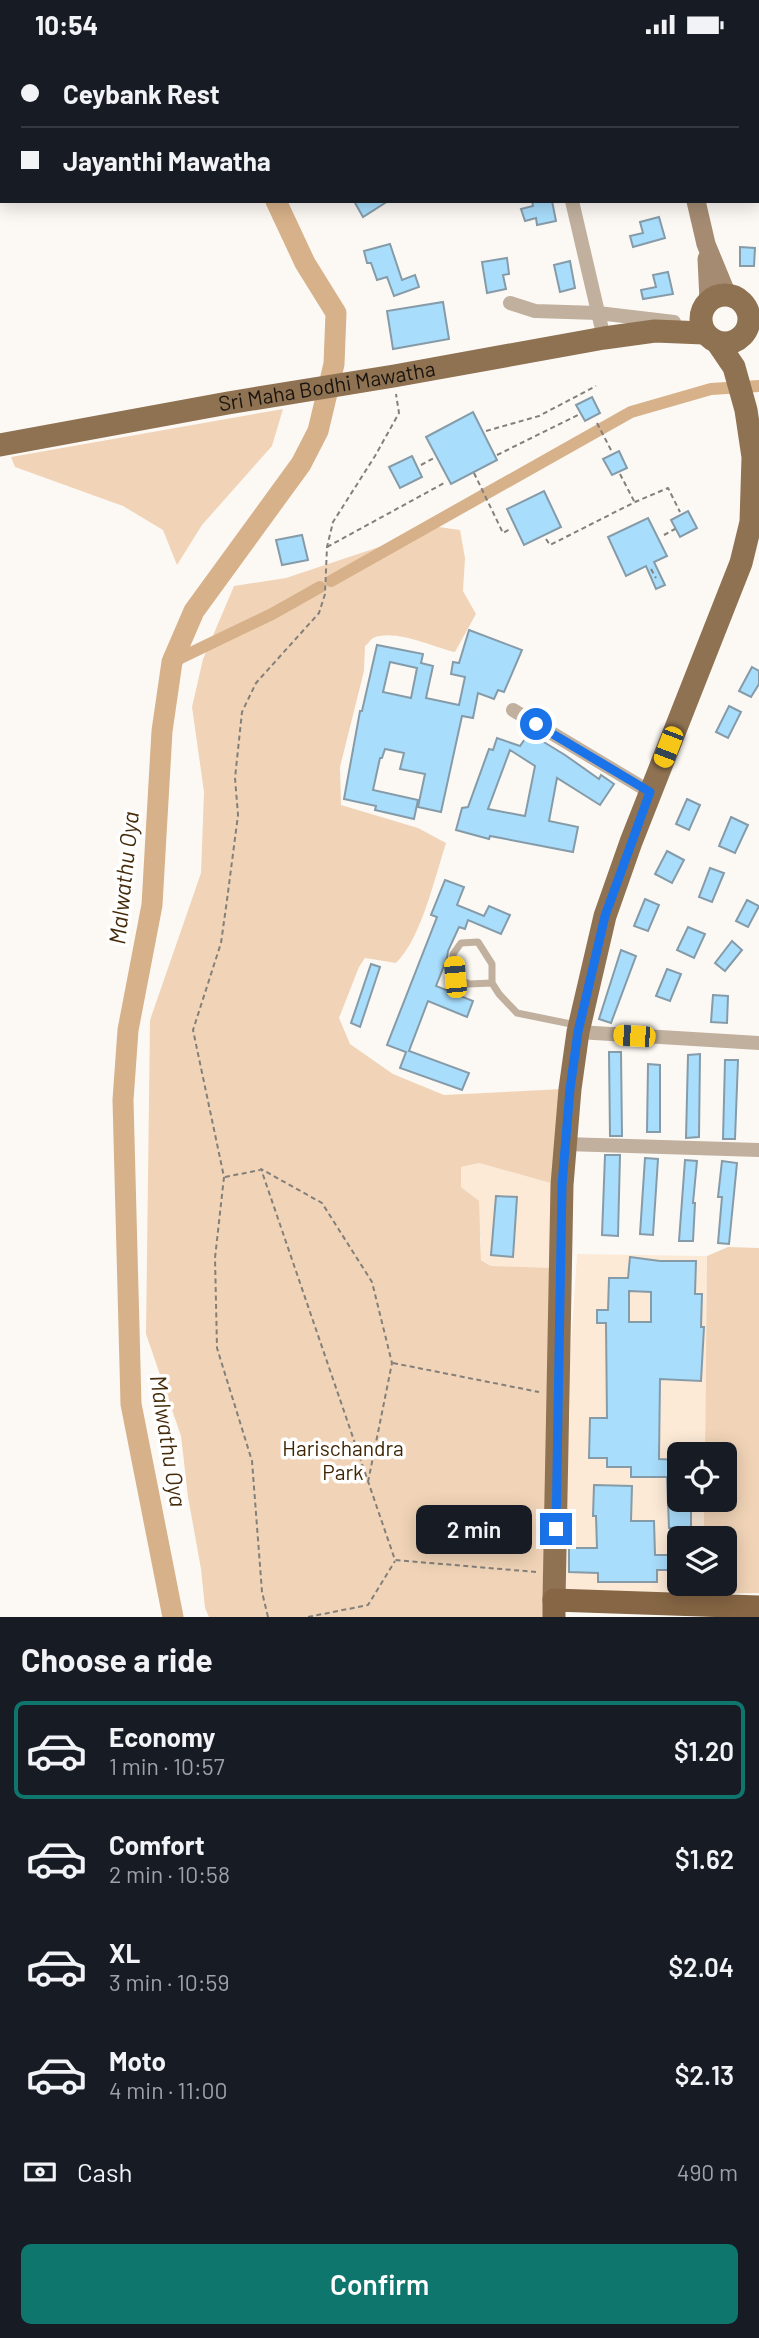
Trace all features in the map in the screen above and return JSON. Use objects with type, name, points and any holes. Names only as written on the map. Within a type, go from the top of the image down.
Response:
[{"type":"highway","points":[[554,1609],[670,1610],[759,1607]]},
{"type":"main road","points":[[554,1609],[562,1185],[570,1089],[579,1029],[605,916],[650,792],[741,563],[747,540],[754,478],[746,409],[696,203]]},
{"type":"main road","points":[[722,312],[747,310],[750,326],[734,367]]},
{"type":"main road","name":"Sri Maha Bodhi Mawatha","points":[[0,445],[604,338],[722,312],[730,343],[750,326]]},
{"type":"street","points":[[572,203],[604,338]]},
{"type":"street","points":[[510,303],[535,311],[598,313],[664,326]]},
{"type":"street","points":[[513,710],[650,792]]},
{"type":"street","points":[[579,1029],[759,1043]]},
{"type":"street","points":[[565,1144],[759,1150]]},
{"type":"lane","points":[[492,983],[469,984],[455,977],[453,954],[461,943],[478,942],[492,964],[492,983],[517,1013],[579,1029]]},
{"type":"path","points":[[268,1617],[262,1592],[252,1461],[217,1348],[215,1258],[225,1177],[193,1030],[221,943],[228,900],[237,815],[235,778],[242,712],[256,683],[319,613],[325,594],[327,547],[333,522],[399,413],[394,376]]},
{"type":"path","points":[[486,431],[539,415],[596,386]]},
{"type":"path","points":[[497,455],[578,415]]},
{"type":"path","points":[[597,423],[612,452]]},
{"type":"path","points":[[421,465],[434,458]]},
{"type":"path","points":[[474,473],[503,533],[510,529]]},
{"type":"path","points":[[621,474],[635,502]]},
{"type":"path","points":[[327,547],[446,482]]},
{"type":"path","points":[[547,539],[550,545],[668,488],[680,512]]},
{"type":"path","points":[[664,535],[675,529]]},
{"type":"path","points":[[651,569],[656,578]]},
{"type":"path","points":[[225,1177],[261,1169],[322,1203],[372,1282],[392,1363],[368,1482]]},
{"type":"path","points":[[261,1169],[395,1560]]},
{"type":"path","points":[[392,1363],[557,1396]]},
{"type":"path","points":[[395,1560],[555,1574]]},
{"type":"path","points":[[308,1617],[368,1605],[395,1560]]},
{"type":"shaded area","points":[[479,1163],[554,1184],[555,1268],[491,1266],[481,1259],[481,1238],[467,1192],[461,1187],[461,1167]]},
{"type":"shaded area","points":[[577,1254],[707,1256],[705,1442],[667,1442],[667,1512],[704,1512],[704,1526],[667,1526],[667,1593],[561,1591],[560,1551],[570,1412],[569,1376]]},
{"type":"green space","points":[[283,409],[272,446],[202,525],[177,565],[163,530],[123,506],[15,467],[11,457]]},
{"type":"green space","name":"Harischandra Park","points":[[439,527],[460,530],[465,558],[463,591],[476,614],[455,652],[392,635],[373,638],[365,646],[364,671],[340,767],[341,805],[418,828],[446,843],[413,939],[396,963],[365,958],[339,1018],[350,1044],[393,1074],[444,1095],[563,1089],[554,1184],[479,1163],[461,1167],[461,1187],[479,1201],[481,1260],[491,1266],[555,1268],[548,1617],[209,1617],[205,1608],[181,1436],[146,1334],[150,1020],[201,873],[204,792],[192,707],[203,659],[234,586],[286,578]]},
{"type":"green space","points":[[728,1247],[759,1248],[759,1593],[737,1593],[737,1526],[704,1526],[704,1512],[737,1512],[737,1442],[705,1442],[707,1256]]},
{"type":"building","points":[[355,203],[385,203],[363,217]]},
{"type":"building","points":[[532,203],[552,203],[556,221],[537,225],[536,218],[525,221],[521,209],[533,206]]},
{"type":"building","points":[[659,217],[665,238],[633,247],[630,236],[643,233],[640,222]]},
{"type":"building","points":[[390,244],[402,280],[415,275],[419,287],[394,296],[387,277],[377,280],[371,263],[367,263],[364,251]]},
{"type":"building","points":[[740,247],[755,248],[754,266],[740,266]]},
{"type":"building","points":[[507,258],[509,274],[503,275],[506,289],[487,293],[482,262]]},
{"type":"building","points":[[570,261],[575,288],[560,292],[554,265]]},
{"type":"building","points":[[668,272],[673,294],[643,299],[641,290],[656,287],[653,275]]},
{"type":"building","points":[[443,302],[449,339],[393,349],[387,311]]},
{"type":"building","points":[[592,397],[600,413],[585,421],[576,405]]},
{"type":"building","points":[[473,412],[497,460],[451,484],[426,437]]},
{"type":"building","points":[[619,451],[627,468],[612,475],[603,459]]},
{"type":"building","points":[[412,456],[422,477],[400,488],[389,467]]},
{"type":"building","points":[[544,491],[561,527],[524,545],[507,509]]},
{"type":"building","points":[[688,511],[697,528],[680,537],[671,520]]},
{"type":"building","points":[[648,518],[667,556],[654,562],[665,585],[656,589],[646,566],[626,576],[608,537]]},
{"type":"building","points":[[302,535],[308,560],[282,565],[276,540]]},
{"type":"building","points":[[469,630],[522,650],[504,692],[498,690],[494,699],[478,693],[473,718],[462,716],[441,812],[418,807],[425,774],[400,769],[404,753],[385,749],[380,758],[373,790],[418,800],[414,819],[344,799],[360,711],[377,645],[423,654],[421,663],[433,666],[426,698],[459,705],[465,677],[451,674],[453,662],[459,663]],"holes":[[[390,662],[417,668],[411,698],[383,692]]]},
{"type":"building","points":[[752,667],[759,671],[759,684],[751,697],[739,691]]},
{"type":"building","points":[[729,706],[741,712],[728,738],[716,732]]},
{"type":"building","points":[[529,733],[599,779],[601,775],[614,784],[600,805],[557,778],[549,821],[578,827],[573,852],[490,836],[489,839],[456,830],[462,808],[468,807],[489,749],[493,750],[497,738],[520,746]],"holes":[[[510,750],[535,766],[525,816],[488,809]]]},
{"type":"building","points":[[687,799],[700,805],[689,830],[676,824]]},
{"type":"building","points":[[731,817],[748,825],[735,853],[719,846]]},
{"type":"building","points":[[667,851],[684,860],[672,883],[655,874]]},
{"type":"building","points":[[710,868],[724,873],[712,902],[699,897]]},
{"type":"building","points":[[445,880],[464,887],[457,905],[484,916],[489,906],[510,915],[501,934],[468,920],[465,929],[459,927],[436,986],[473,1001],[467,1017],[428,1001],[409,1051],[469,1073],[462,1090],[400,1068],[406,1052],[387,1045],[437,917],[431,915]]},
{"type":"building","points":[[645,899],[659,905],[648,931],[634,926]]},
{"type":"building","points":[[747,900],[759,906],[748,927],[736,921]]},
{"type":"building","points":[[688,927],[705,934],[694,958],[677,950]]},
{"type":"building","points":[[732,941],[742,950],[725,971],[715,963]]},
{"type":"building","points":[[621,950],[636,956],[611,1023],[599,1019]]},
{"type":"building","points":[[371,964],[380,967],[360,1027],[351,1023]]},
{"type":"building","points":[[667,969],[681,974],[670,1001],[656,996]]},
{"type":"building","points":[[713,995],[728,996],[727,1023],[711,1022]]},
{"type":"building","points":[[609,1052],[621,1052],[622,1136],[610,1136]]},
{"type":"building","points":[[700,1054],[699,1137],[686,1138],[688,1055]]},
{"type":"building","points":[[725,1060],[738,1060],[735,1139],[723,1139]]},
{"type":"building","points":[[648,1064],[660,1065],[660,1132],[647,1132]]},
{"type":"building","points":[[605,1155],[620,1155],[618,1236],[602,1235]]},
{"type":"building","points":[[645,1158],[658,1159],[653,1235],[640,1234]]},
{"type":"building","points":[[685,1160],[697,1161],[693,1241],[679,1241]]},
{"type":"building","points":[[722,1161],[737,1163],[729,1244],[718,1243],[722,1197],[718,1197]]},
{"type":"building","points":[[496,1196],[517,1197],[513,1257],[491,1255]]},
{"type":"building","points":[[630,1257],[660,1261],[696,1261],[695,1294],[702,1294],[701,1327],[704,1327],[701,1381],[660,1379],[659,1459],[667,1459],[667,1477],[631,1477],[631,1467],[607,1467],[607,1458],[589,1458],[590,1418],[607,1418],[606,1323],[597,1323],[597,1310],[608,1310],[609,1278],[628,1278]],"holes":[[[629,1291],[651,1292],[651,1322],[629,1322]]]},
{"type":"building","points":[[594,1485],[632,1486],[631,1521],[654,1521],[655,1555],[667,1555],[667,1570],[657,1570],[657,1582],[598,1582],[598,1573],[569,1572],[569,1548],[597,1548],[596,1516],[593,1516]]},
{"type":"building","points":[[668,1512],[691,1512],[691,1526],[669,1526]]},
{"type":"waterway","name":"Malwathu Oya","points":[[173,1617],[131,1404],[123,1100],[128,1030],[152,905],[162,731],[172,662],[194,611],[301,464],[318,431],[334,364],[336,313],[305,263],[277,203]]},
{"type":"waterway","points":[[331,581],[631,412],[711,389],[759,386]]},
{"type":"waterway","points":[[172,662],[272,614],[320,587]]},
{"type":"route","points":[[536,724],[650,792],[605,916],[578,1032],[570,1089],[562,1185],[556,1529]]}]
